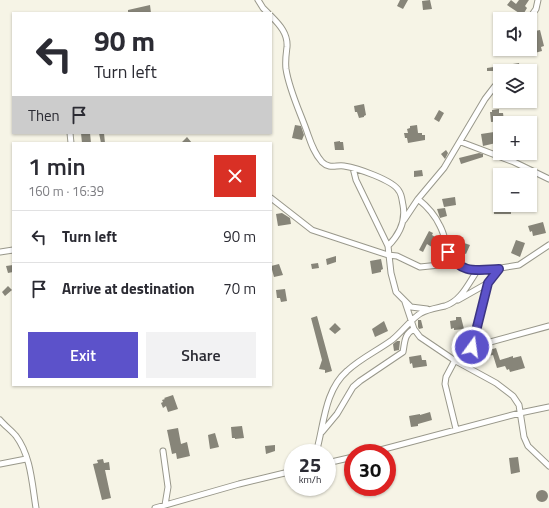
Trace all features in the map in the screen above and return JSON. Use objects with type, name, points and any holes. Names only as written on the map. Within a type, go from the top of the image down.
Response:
[{"type":"street","points":[[258,0],[267,12]]},
{"type":"street","points":[[534,12],[538,0]]},
{"type":"street","points":[[272,17],[284,31],[287,46],[285,58],[286,69],[296,102],[316,154],[322,162],[328,166],[353,168],[390,183],[399,190],[404,220]]},
{"type":"street","points":[[388,246],[418,199],[444,168],[461,142],[485,99],[493,89]]},
{"type":"street","points":[[461,142],[514,162],[549,179]]},
{"type":"street","points":[[353,168],[356,180],[388,246],[393,284],[396,292],[411,308],[430,309],[445,306],[488,283],[499,269]]},
{"type":"street","points":[[272,199],[312,230],[388,255],[397,256],[420,267],[449,264],[477,271],[499,269],[519,265],[549,245]]},
{"type":"street","points":[[418,199],[435,215],[443,232],[448,252],[452,259],[461,266]]},
{"type":"street","points":[[0,252],[12,250]]},
{"type":"street","points":[[457,300],[477,271]]},
{"type":"street","points":[[472,347],[488,283]]},
{"type":"street","points":[[405,302],[411,322],[420,337],[457,361],[496,383],[513,396],[519,406],[524,437],[528,446],[549,466]]},
{"type":"street","points":[[318,444],[329,400],[339,379],[368,354],[392,340],[422,313],[430,309]]},
{"type":"street","points":[[456,429],[445,384],[446,377],[457,361],[472,347],[549,326]]},
{"type":"street","points":[[321,433],[336,414],[353,387],[403,352],[406,337],[414,329]]},
{"type":"street","points":[[396,446],[549,406]]},
{"type":"street","points":[[0,420],[16,437],[26,459],[30,470],[36,508]]},
{"type":"street","points":[[163,451],[168,487],[165,505]]},
{"type":"street","points":[[0,464],[26,459]]},
{"type":"street","points":[[155,508],[238,484],[284,473]]},
{"type":"building","points":[[400,0],[408,0],[403,9],[397,6]]},
{"type":"building","points":[[430,0],[432,9],[423,10],[422,1]]},
{"type":"building","points":[[511,0],[516,4],[519,0],[529,0],[525,6],[527,8],[525,12],[518,12],[507,5]]},
{"type":"building","points":[[150,5],[151,12],[128,12],[128,10]]},
{"type":"building","points":[[540,30],[544,46],[541,47],[542,51],[537,52],[537,31]]},
{"type":"building","points":[[493,67],[493,71],[487,71],[487,68]]},
{"type":"building","points":[[364,104],[366,115],[359,118],[357,112],[355,112],[354,106]]},
{"type":"building","points":[[499,109],[499,113],[503,113],[503,116],[493,116],[493,122],[491,122],[490,112],[492,112],[492,110]]},
{"type":"building","points":[[439,110],[444,113],[439,122],[434,119]]},
{"type":"building","points":[[295,125],[301,126],[304,135],[302,140],[292,138]]},
{"type":"building","points":[[417,125],[418,133],[425,135],[425,140],[408,143],[404,133],[408,133],[407,129],[410,128],[410,126]]},
{"type":"building","points":[[493,132],[493,144],[483,146],[481,134]]},
{"type":"building","points":[[81,134],[90,134],[91,142],[82,142]]},
{"type":"building","points":[[99,134],[104,134],[105,142],[101,142]]},
{"type":"building","points":[[187,137],[191,142],[182,142]]},
{"type":"building","points":[[334,142],[343,142],[344,150],[335,150]]},
{"type":"building","points":[[446,150],[448,153],[445,159],[441,154]]},
{"type":"building","points":[[479,153],[483,154],[483,157],[461,164],[459,158]]},
{"type":"building","points":[[422,170],[423,176],[414,177],[414,171]]},
{"type":"building","points":[[455,197],[456,205],[444,207],[442,199]]},
{"type":"building","points":[[445,208],[447,216],[440,218],[437,209]]},
{"type":"building","points":[[494,212],[511,212],[511,214],[494,214]]},
{"type":"building","points":[[282,213],[290,218],[291,224],[278,226],[276,214]]},
{"type":"building","points":[[543,222],[546,233],[533,236],[532,231],[530,232],[528,226]]},
{"type":"building","points":[[429,231],[433,233],[432,235],[439,241],[435,249],[427,244],[423,252],[419,250]]},
{"type":"building","points":[[516,240],[525,243],[520,257],[511,253]]},
{"type":"building","points":[[458,241],[470,245],[466,254],[454,249]]},
{"type":"building","points":[[336,256],[336,262],[327,265],[326,259]]},
{"type":"building","points":[[381,259],[383,269],[381,272],[372,274],[370,261]]},
{"type":"building","points":[[318,263],[319,268],[312,269],[311,264]]},
{"type":"building","points":[[279,264],[283,275],[274,277],[272,266]]},
{"type":"building","points":[[12,265],[12,272],[8,273],[6,266]]},
{"type":"building","points":[[8,286],[12,290],[5,296],[2,292]]},
{"type":"building","points":[[285,289],[287,301],[281,302],[280,298],[277,298],[276,290]]},
{"type":"building","points":[[317,316],[332,371],[325,373],[325,370],[319,369],[322,360],[311,318]]},
{"type":"building","points":[[456,317],[461,317],[464,329],[451,329],[450,321],[456,320]]},
{"type":"building","points":[[418,320],[421,320],[423,328],[419,329]]},
{"type":"building","points":[[384,321],[388,331],[375,337],[372,329]]},
{"type":"building","points":[[335,323],[341,329],[335,334],[329,329]]},
{"type":"building","points":[[400,341],[399,350],[394,351],[393,344]]},
{"type":"building","points":[[496,348],[500,360],[513,356],[513,358],[521,356],[525,368],[510,372],[505,366],[497,368],[493,355],[488,356],[486,351]]},
{"type":"building","points":[[421,355],[422,360],[426,360],[427,366],[413,368],[412,363],[410,364],[409,357]]},
{"type":"building","points":[[173,395],[178,409],[168,412],[166,406],[163,408],[161,403],[163,402],[162,400],[165,399],[164,398]]},
{"type":"building","points":[[430,412],[432,420],[418,424],[418,426],[411,427],[409,416]]},
{"type":"building","points":[[242,426],[244,438],[232,438],[231,427]]},
{"type":"building","points":[[178,428],[181,444],[187,442],[190,456],[177,459],[176,453],[172,454],[167,430]]},
{"type":"building","points":[[215,433],[219,447],[210,449],[208,435]]},
{"type":"building","points":[[275,445],[275,451],[266,454],[265,446]]},
{"type":"building","points":[[518,457],[520,472],[511,474],[509,458]]},
{"type":"building","points":[[103,459],[104,463],[109,462],[110,470],[105,470],[111,498],[102,500],[93,464],[98,463],[97,460]]},
{"type":"building","points":[[542,490],[546,492],[548,496],[546,500],[542,502],[538,500],[536,496],[538,492]]},
{"type":"route","points":[[448,252],[455,262],[471,270],[477,271],[499,269],[488,283],[472,347]]}]
